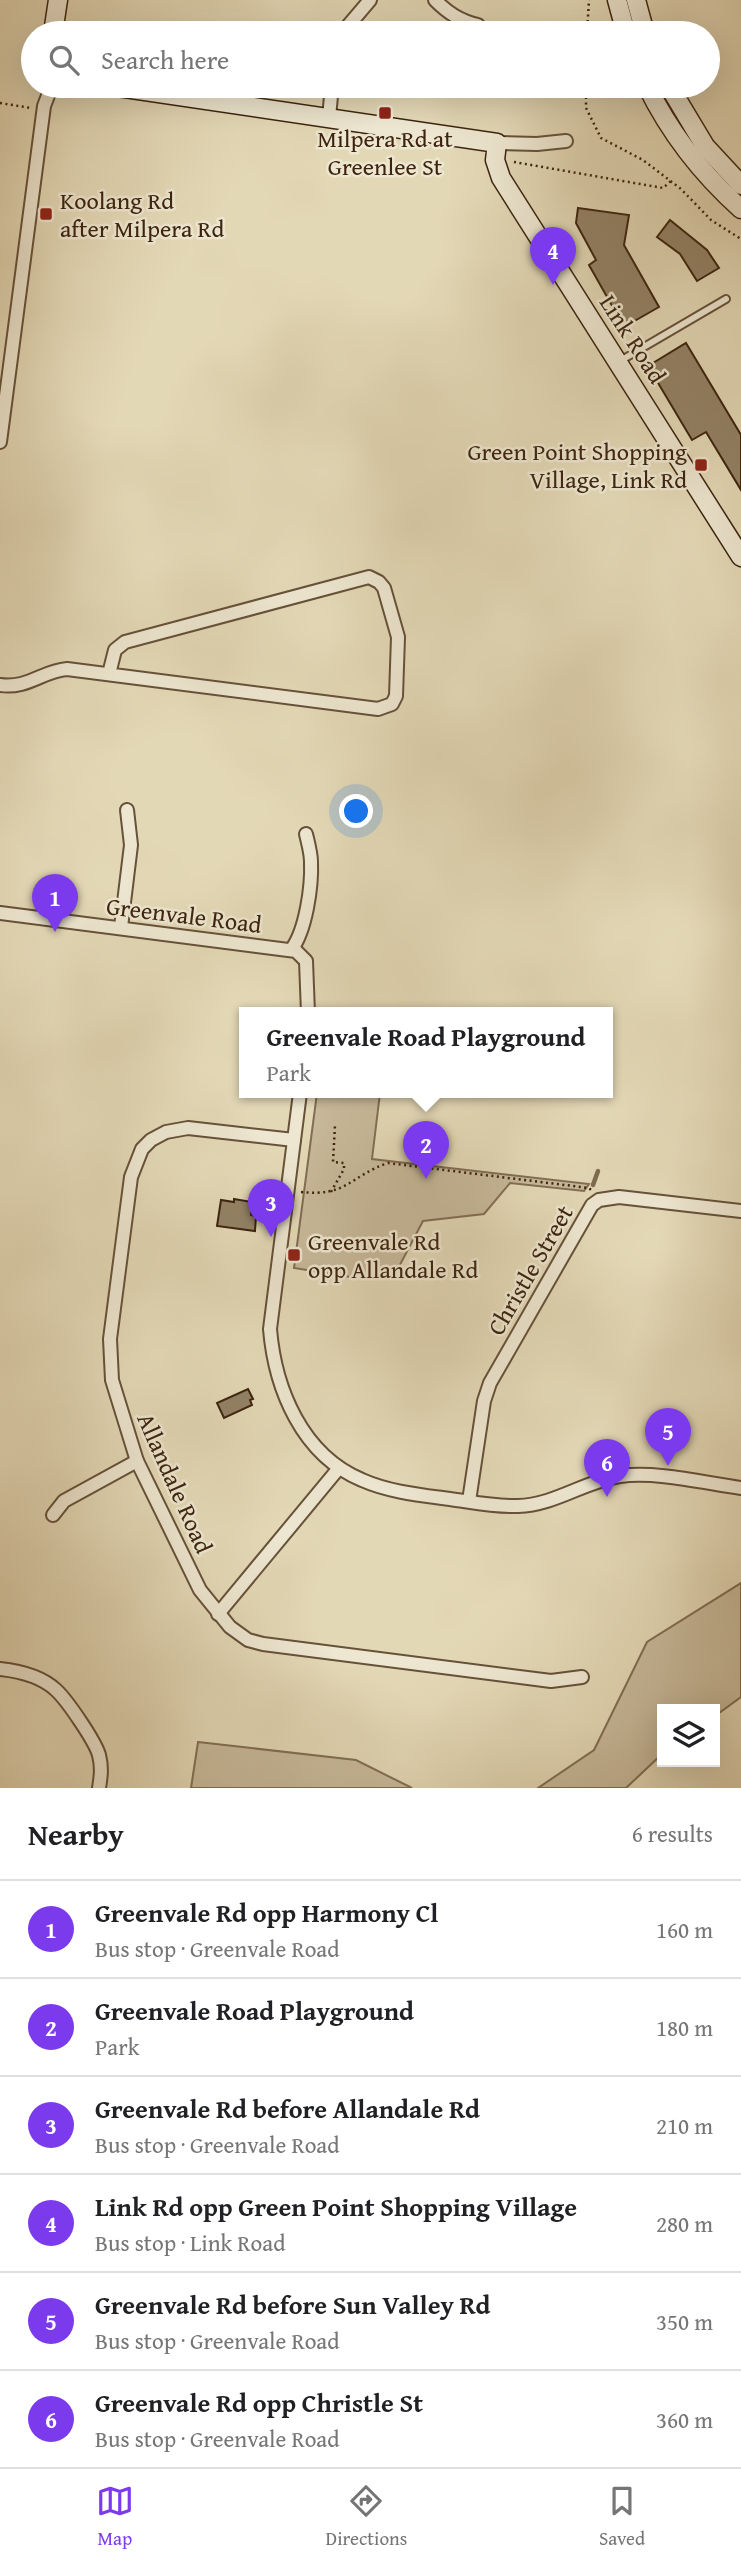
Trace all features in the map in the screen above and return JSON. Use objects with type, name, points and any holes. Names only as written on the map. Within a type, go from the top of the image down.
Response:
[{"type":"street","points":[[55,21],[58,0]]},
{"type":"street","points":[[351,0],[366,5],[352,21]]},
{"type":"street","points":[[435,0],[462,21]]},
{"type":"street","points":[[617,0],[623,21]]},
{"type":"street","points":[[636,0],[642,21]]},
{"type":"street","points":[[0,442],[6,365],[47,98]]},
{"type":"street","points":[[195,98],[497,143],[537,144],[566,141]]},
{"type":"street","points":[[328,117],[330,98]]},
{"type":"street","points":[[654,98],[683,146],[721,191],[741,209]]},
{"type":"street","points":[[676,98],[705,146],[741,186]]},
{"type":"street","name":"Link Road","points":[[497,143],[495,159],[501,178],[741,557]]},
{"type":"street","points":[[0,685],[19,686],[62,669],[378,709],[392,704],[396,696],[398,638],[384,588],[369,577],[125,642],[115,650],[109,674]]},
{"type":"street","points":[[121,927],[131,845],[127,810]]},
{"type":"street","points":[[291,950],[300,939],[312,861],[306,834]]},
{"type":"street","name":"Greenvale Road","points":[[0,913],[300,952],[306,961],[308,1007]]},
{"type":"street","points":[[299,1098],[270,1329],[272,1354],[279,1383],[295,1419],[339,1468],[360,1480],[390,1490],[518,1506],[544,1502],[620,1476],[645,1475],[741,1488]]},
{"type":"street","name":"Allandale Road","points":[[294,1140],[188,1128],[166,1132],[150,1140],[142,1149],[131,1177],[109,1358],[112,1380],[137,1461],[200,1590],[238,1634],[263,1644],[551,1681],[582,1677]]},
{"type":"street","name":"Christle Street","points":[[469,1501],[484,1401],[490,1383],[592,1205],[603,1199],[618,1197],[741,1211]]},
{"type":"street","points":[[53,1515],[64,1501],[137,1461]]},
{"type":"street","points":[[218,1614],[339,1468]]},
{"type":"street","points":[[0,1669],[29,1675],[56,1690],[99,1752],[102,1770],[99,1788]]},
{"type":"lane","points":[[619,362],[726,299]]},
{"type":"path","points":[[588,21],[589,0]]},
{"type":"path","points":[[586,98],[586,108],[601,138],[643,160],[671,181],[711,220],[741,239]]},
{"type":"path","points":[[0,103],[31,108]]},
{"type":"path","points":[[514,163],[663,188],[671,181]]},
{"type":"path","points":[[331,1192],[344,1169],[344,1163],[333,1162],[335,1125]]},
{"type":"path","points":[[288,1190],[321,1194],[331,1192],[354,1182],[373,1168],[388,1163],[589,1188],[603,1199]]},
{"type":"shaded area","points":[[316,1098],[379,1098],[372,1159],[589,1184],[584,1191],[510,1183],[484,1214],[423,1221],[393,1278],[357,1278],[294,1268]]},
{"type":"shaded area","points":[[741,1583],[741,1697],[720,1712],[720,1704],[657,1704],[657,1759],[626,1788],[538,1788],[594,1750],[647,1642]]},
{"type":"shaded area","points":[[198,1742],[356,1760],[412,1788],[191,1788]]},
{"type":"building","points":[[578,208],[629,215],[624,245],[659,307],[624,327],[589,265],[596,260],[576,223]]},
{"type":"building","points":[[670,220],[707,250],[719,268],[697,281],[680,254],[657,237]]},
{"type":"building","points":[[686,343],[741,435],[741,490],[706,432],[692,440],[648,366]]},
{"type":"building","points":[[234,1199],[252,1202],[251,1215],[256,1216],[255,1231],[217,1226],[221,1200],[234,1202]]},
{"type":"building","points":[[248,1389],[253,1399],[250,1400],[252,1405],[224,1418],[217,1403]]},
{"type":"waterway","points":[[593,1185],[598,1171]]},
{"type":"place","name":"Milpera Rd at Greenlee St","points":[[385,113]]},
{"type":"place","name":"Koolang Rd after Milpera Rd","points":[[46,214]]},
{"type":"place","name":"Link Rd opp Green Point Shopping Village","points":[[553,285]]},
{"type":"place","name":"Green Point Shopping Village, Link Rd","points":[[701,465]]},
{"type":"place","name":"Greenvale Rd opp Harmony Cl","points":[[55,932]]},
{"type":"place","name":"Greenvale Road Playground","points":[[426,1179]]},
{"type":"place","name":"Greenvale Rd before Allandale Rd","points":[[271,1237]]},
{"type":"place","name":"Greenvale Rd opp Allandale Rd","points":[[294,1255]]},
{"type":"place","name":"Greenvale Rd before Sun Valley Rd","points":[[668,1466]]},
{"type":"place","name":"Greenvale Rd opp Christle St","points":[[607,1497]]}]
